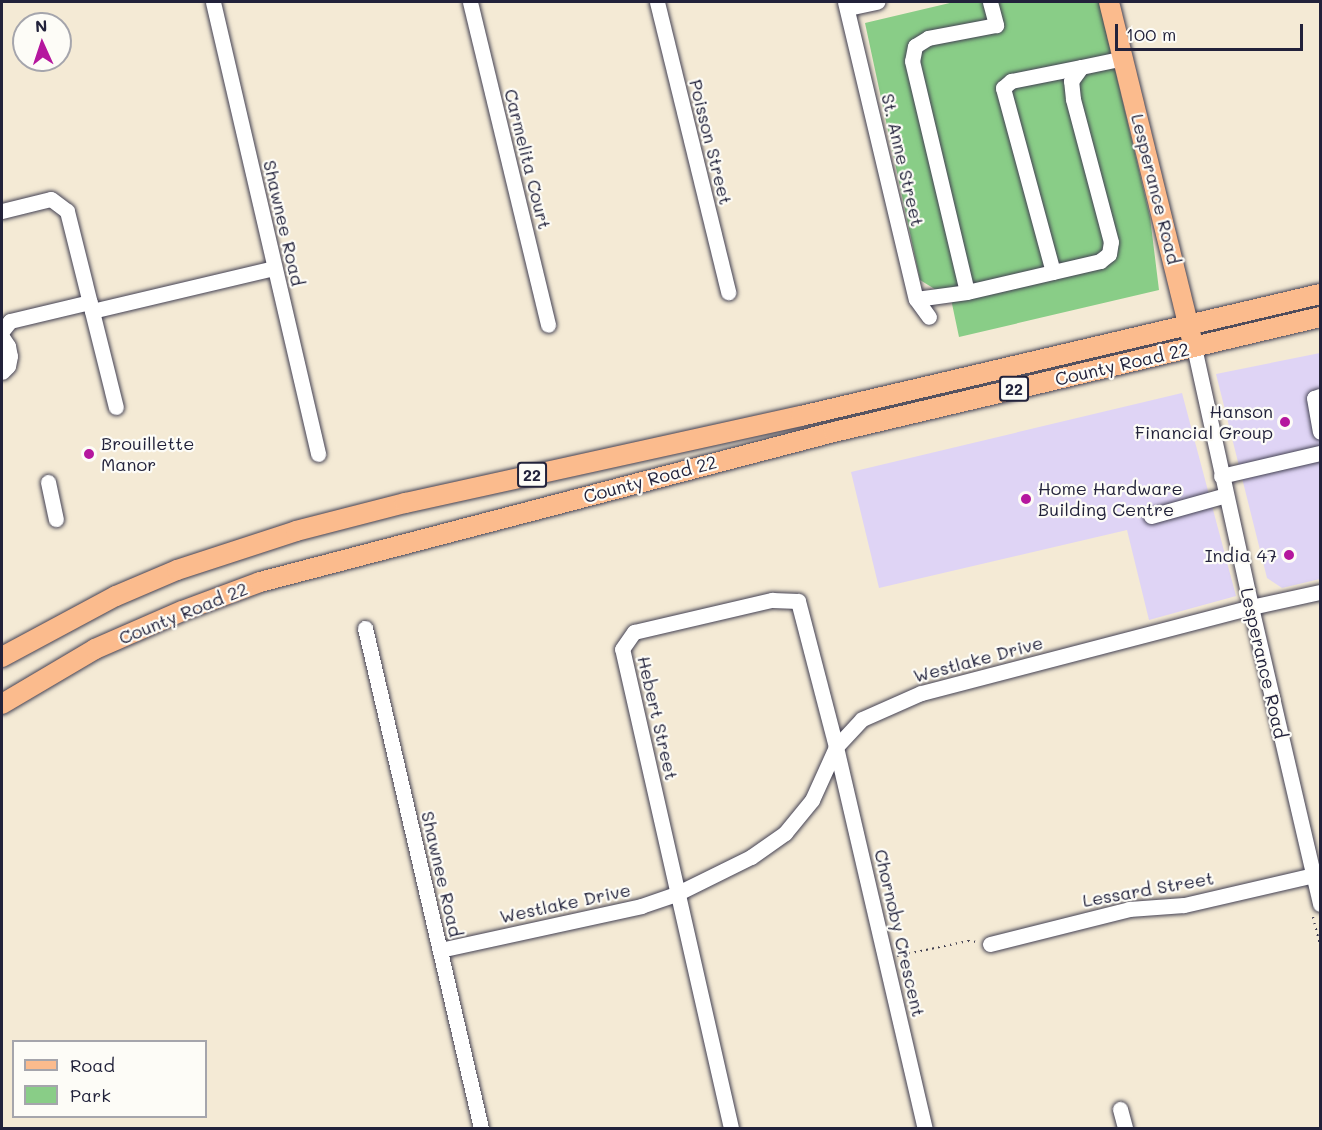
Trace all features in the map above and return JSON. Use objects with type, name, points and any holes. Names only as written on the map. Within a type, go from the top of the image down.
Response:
[{"type":"main road","name":"Lesperance Road","points":[[1109,2],[1194,346]]},
{"type":"main road","name":"County Road 22","points":[[2,657],[116,596],[177,570],[296,531],[405,503],[801,416],[1320,294]]},
{"type":"main road","name":"County Road 22","points":[[2,704],[95,649],[182,611],[260,582],[719,461],[1320,317]]},
{"type":"street","name":"Shawnee Road","points":[[213,2],[318,454]]},
{"type":"street","name":"Carmelita Court","points":[[470,2],[548,325]]},
{"type":"street","name":"Poisson Street","points":[[657,2],[728,292]]},
{"type":"street","points":[[847,4],[877,2]]},
{"type":"street","points":[[967,292],[912,61],[915,46],[928,38],[996,25],[990,2]]},
{"type":"street","name":"St. Anne Street","points":[[847,4],[916,299],[929,317]]},
{"type":"street","points":[[1053,272],[1003,88],[1011,81],[1124,58]]},
{"type":"street","points":[[916,299],[967,292],[1053,272],[1100,261],[1109,254],[1111,242],[1073,99],[1071,81],[1081,68]]},
{"type":"street","points":[[2,211],[51,199],[68,211],[116,407]]},
{"type":"street","points":[[2,331],[10,321],[274,268]]},
{"type":"street","points":[[2,337],[8,346],[10,356],[8,366],[2,372]]},
{"type":"street","name":"Lesperance Road","points":[[1194,346],[1221,476],[1314,875],[1316,908]]},
{"type":"street","points":[[1320,396],[1314,398],[1320,431]]},
{"type":"street","points":[[1221,476],[1320,453]]},
{"type":"street","points":[[48,483],[56,519]]},
{"type":"street","points":[[1151,516],[1226,495]]},
{"type":"street","name":"Westlake Drive","points":[[440,950],[641,906],[678,893],[751,857],[785,833],[812,800],[836,747],[862,719],[921,693],[1320,591]]},
{"type":"street","name":"Hebert Street","points":[[731,1128],[622,649],[634,632],[772,600],[798,601],[836,747]]},
{"type":"street","name":"Shawnee Road","points":[[365,628],[481,1128]]},
{"type":"street","name":"Chornoby Crescent","points":[[836,747],[926,1128]]},
{"type":"street","name":"Lessard Street","points":[[990,944],[1129,909],[1184,905],[1314,875]]},
{"type":"street","points":[[1120,1109],[1125,1128]]},
{"type":"path","points":[[1316,908],[1320,946]]},
{"type":"path","points":[[885,958],[968,941],[990,944]]},
{"type":"shaded area","points":[[1320,353],[1320,579],[1282,588],[1267,578],[1216,374]]},
{"type":"shaded area","points":[[1182,393],[1236,596],[1149,620],[1127,530],[879,588],[851,472]]},
{"type":"green space","points":[[954,2],[1099,2],[1150,217],[1159,290],[959,337],[951,299],[920,280],[865,23]]},
{"type":"place","name":"Hanson Financial Group","points":[[1285,422]]},
{"type":"place","name":"Brouillette Manor","points":[[89,454]]},
{"type":"place","name":"Home Hardware Building Centre","points":[[1026,499]]},
{"type":"place","name":"India 47","points":[[1289,555]]}]
